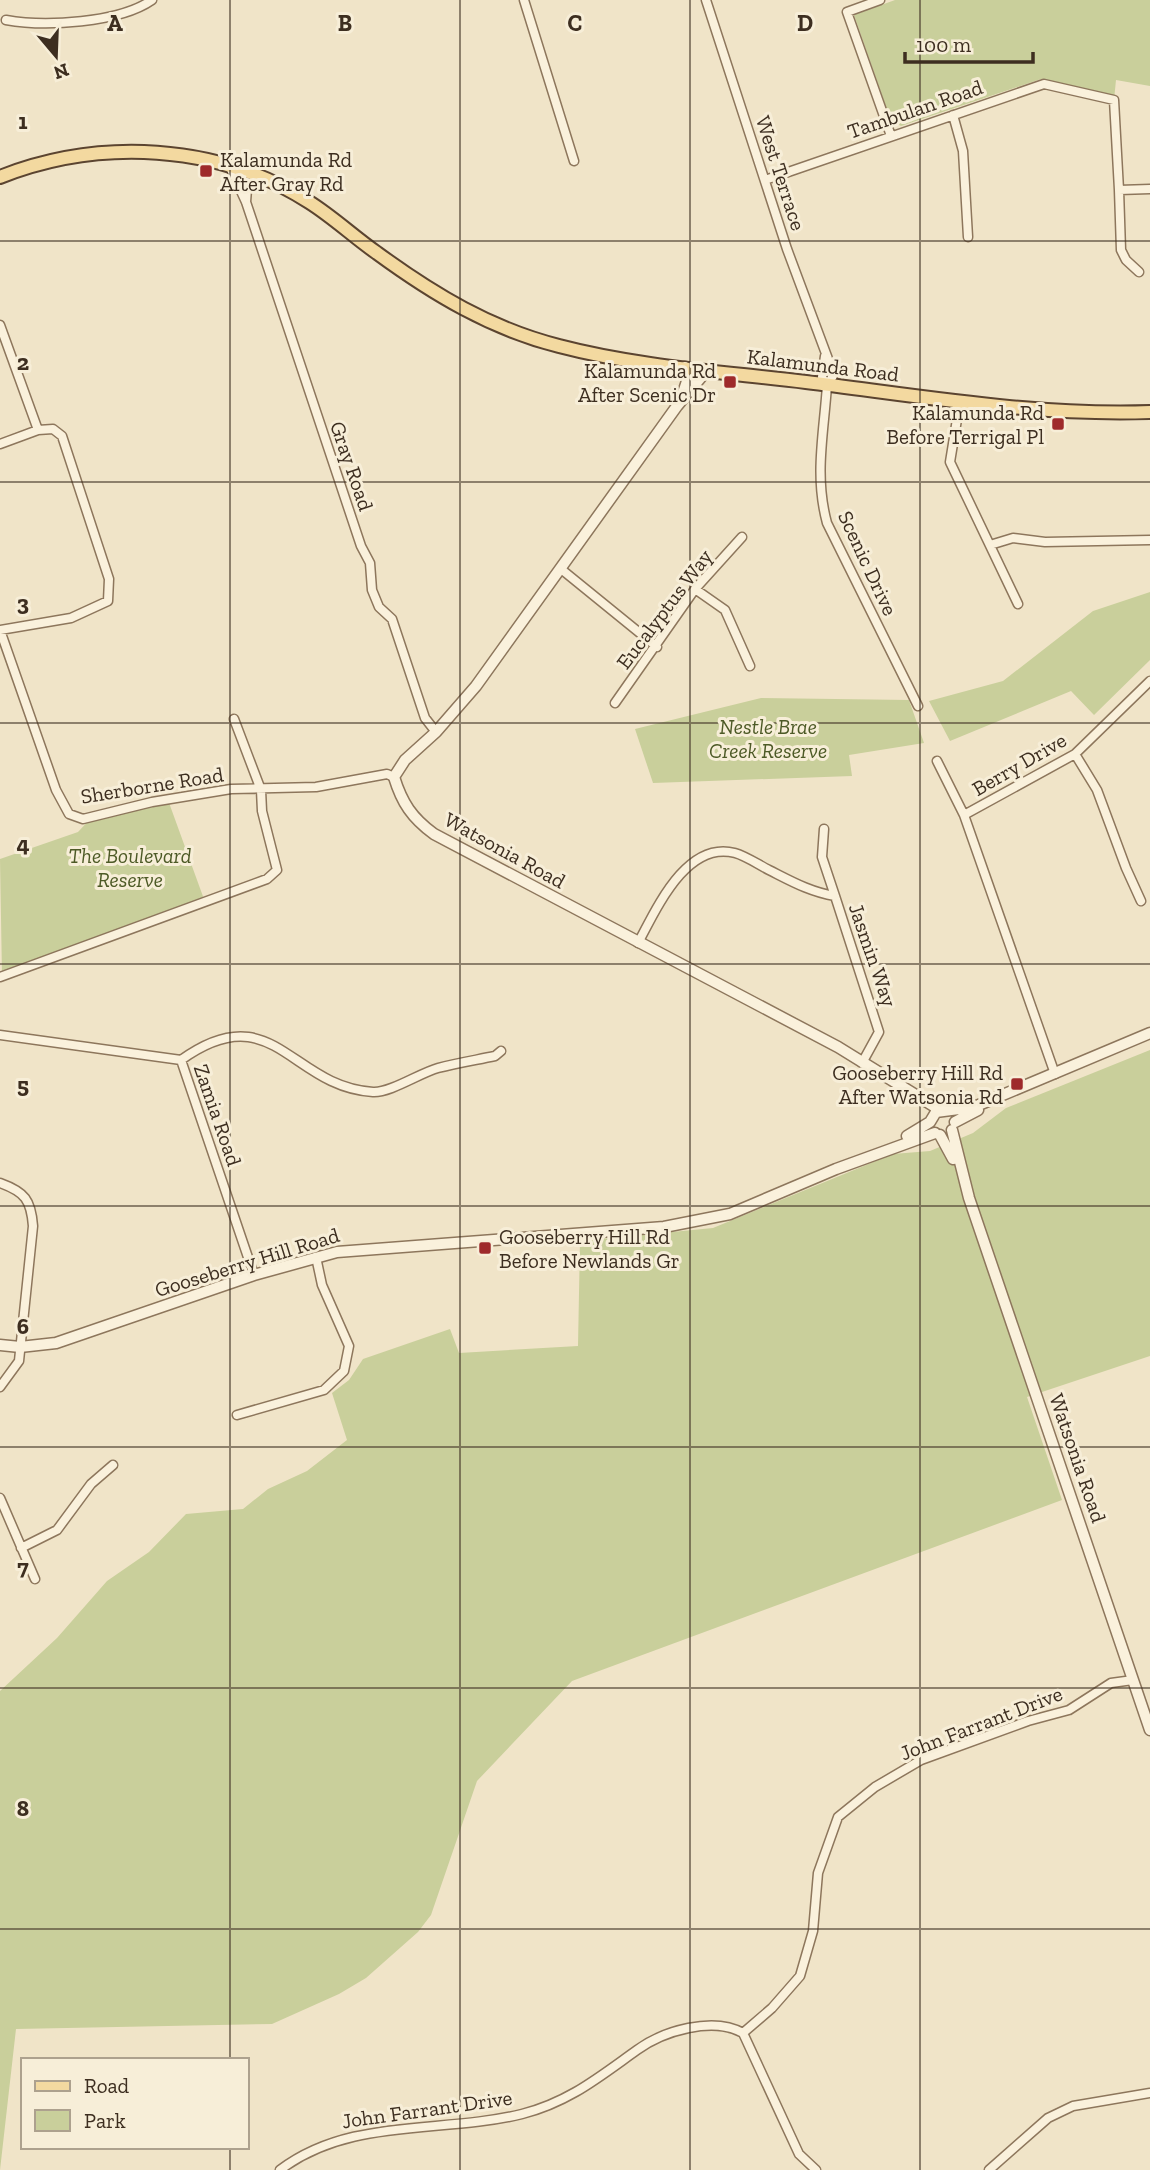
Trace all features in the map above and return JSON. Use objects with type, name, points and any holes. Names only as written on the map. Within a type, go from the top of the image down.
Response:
[{"type":"main road","name":"Kalamunda Road","points":[[0,177],[68,156],[116,151],[167,153],[257,176],[309,202],[444,300],[492,324],[560,347],[707,370],[1063,413],[1150,412]]},
{"type":"street","points":[[6,20],[82,21],[130,10],[152,0]]},
{"type":"street","points":[[524,0],[574,162]]},
{"type":"street","name":"West Terrace","points":[[706,0],[825,356],[822,377],[827,385]]},
{"type":"street","points":[[880,0],[847,12],[891,136]]},
{"type":"street","name":"Tambulan Road","points":[[765,180],[1044,84],[1114,100],[1121,250],[1126,260],[1139,272]]},
{"type":"street","points":[[953,115],[963,151],[968,237]]},
{"type":"street","name":"Gray Road","points":[[230,167],[246,202],[343,494],[370,563],[372,590],[379,607],[392,619],[425,718],[436,732]]},
{"type":"street","points":[[246,202],[247,189],[257,176]]},
{"type":"street","points":[[1119,190],[1150,189]]},
{"type":"street","points":[[0,326],[38,430]]},
{"type":"street","points":[[677,406],[687,381],[685,367]]},
{"type":"street","points":[[394,778],[405,760],[436,732],[476,686],[677,406],[707,370]]},
{"type":"street","name":"Scenic Drive","points":[[827,385],[818,472],[827,523],[918,706]]},
{"type":"street","points":[[960,401],[950,462],[1018,604]]},
{"type":"street","points":[[0,444],[38,430],[53,429],[62,436],[109,579],[108,601],[71,618],[0,630]]},
{"type":"street","name":"Eucalyptus Way","points":[[615,703],[657,647],[695,589],[742,537]]},
{"type":"street","points":[[990,545],[1013,538],[1045,542],[1150,540]]},
{"type":"street","points":[[561,569],[657,647]]},
{"type":"street","points":[[695,589],[725,610],[750,666]]},
{"type":"street","name":"Sherborne Road","points":[[0,630],[56,790],[69,814],[83,819],[152,802],[230,789],[316,787],[387,774],[394,778]]},
{"type":"street","name":"Berry Drive","points":[[964,815],[1074,754],[1150,681]]},
{"type":"street","points":[[0,977],[267,879],[277,870],[261,811],[261,790],[234,719]]},
{"type":"street","points":[[1074,754],[1097,790],[1141,901]]},
{"type":"street","points":[[937,761],[964,815],[1055,1074]]},
{"type":"street","name":"Watsonia Road","points":[[394,778],[402,802],[417,822],[434,834],[862,1063],[944,1111],[953,1126],[969,1198],[1150,1730]]},
{"type":"street","points":[[824,829],[822,857],[835,896]]},
{"type":"street","name":"Jasmin Way","points":[[638,943],[673,881],[697,861],[718,852],[735,853],[815,893],[835,896],[879,1032],[862,1063]]},
{"type":"street","points":[[944,1111],[974,1107],[1150,1033]]},
{"type":"street","points":[[181,1060],[204,1044],[236,1034],[265,1040],[337,1085],[376,1093],[437,1069],[495,1056],[501,1051]]},
{"type":"street","name":"Zamia Road","points":[[0,1035],[181,1060],[254,1275]]},
{"type":"street","points":[[953,1126],[1025,1087]]},
{"type":"street","points":[[921,1098],[930,1121]]},
{"type":"street","name":"Gooseberry Hill Road","points":[[0,1345],[20,1347],[56,1343],[254,1275],[316,1257],[355,1250],[686,1224],[740,1210],[836,1169],[915,1132],[944,1111]]},
{"type":"street","name":"Watsonia Road","points":[[930,1121],[969,1198]]},
{"type":"street","name":"Gooseberry Hill Road","points":[[836,1169],[953,1126]]},
{"type":"street","points":[[0,1183],[20,1190],[31,1205],[33,1226],[19,1361],[0,1387]]},
{"type":"street","points":[[237,1415],[324,1390],[344,1371],[349,1346],[322,1285],[316,1257]]},
{"type":"street","points":[[21,1548],[57,1530],[91,1483],[113,1465]]},
{"type":"street","points":[[0,1498],[35,1578]]},
{"type":"street","name":"John Farrant Drive","points":[[280,2170],[300,2155],[339,2138],[472,2123],[521,2114],[569,2099],[656,2036],[681,2029],[732,2026],[743,2033],[772,2008],[800,1976],[813,1931],[818,1873],[838,1818],[875,1787],[921,1760],[1028,1721],[1069,1710],[1111,1684],[1133,1679]]},
{"type":"street","points":[[743,2033],[799,2154],[816,2170]]},
{"type":"street","points":[[989,2170],[1048,2118],[1073,2106],[1150,2093]]},
{"type":"green space","points":[[895,0],[1150,0],[1150,86],[1116,80],[1114,100],[1044,84],[1041,79],[901,126],[891,121],[854,15]]},
{"type":"green space","points":[[1150,592],[1150,660],[1094,715],[1071,691],[950,741],[929,701],[1003,681],[1093,611]]},
{"type":"green space","name":"Nestle Brae Creek Reserve","points":[[761,698],[909,700],[924,743],[849,755],[852,776],[653,783],[635,729]]},
{"type":"green space","name":"The Boulevard Reserve","points":[[168,800],[205,902],[2,976],[0,859],[78,832],[93,816]]},
{"type":"green space","points":[[1150,1050],[1150,1356],[1027,1397],[1062,1500],[572,1681],[477,1781],[431,1915],[418,1932],[366,1978],[339,1994],[272,2024],[16,2029],[0,2170],[0,1691],[57,1638],[107,1581],[149,1552],[186,1514],[243,1509],[268,1489],[307,1471],[347,1440],[332,1393],[349,1380],[363,1359],[450,1329],[459,1353],[578,1346],[580,1241],[713,1228],[893,1154],[930,1151],[973,1133],[1006,1108]]},
{"type":"place","name":"Kalamunda Rd After Gray Rd","points":[[206,171]]},
{"type":"place","name":"Kalamunda Rd After Scenic Dr","points":[[730,382]]},
{"type":"place","name":"Kalamunda Rd Before Terrigal Pl","points":[[1058,424]]},
{"type":"place","name":"Gooseberry Hill Rd After Watsonia Rd","points":[[1017,1084]]},
{"type":"place","name":"Gooseberry Hill Rd Before Newlands Gr","points":[[485,1248]]}]
